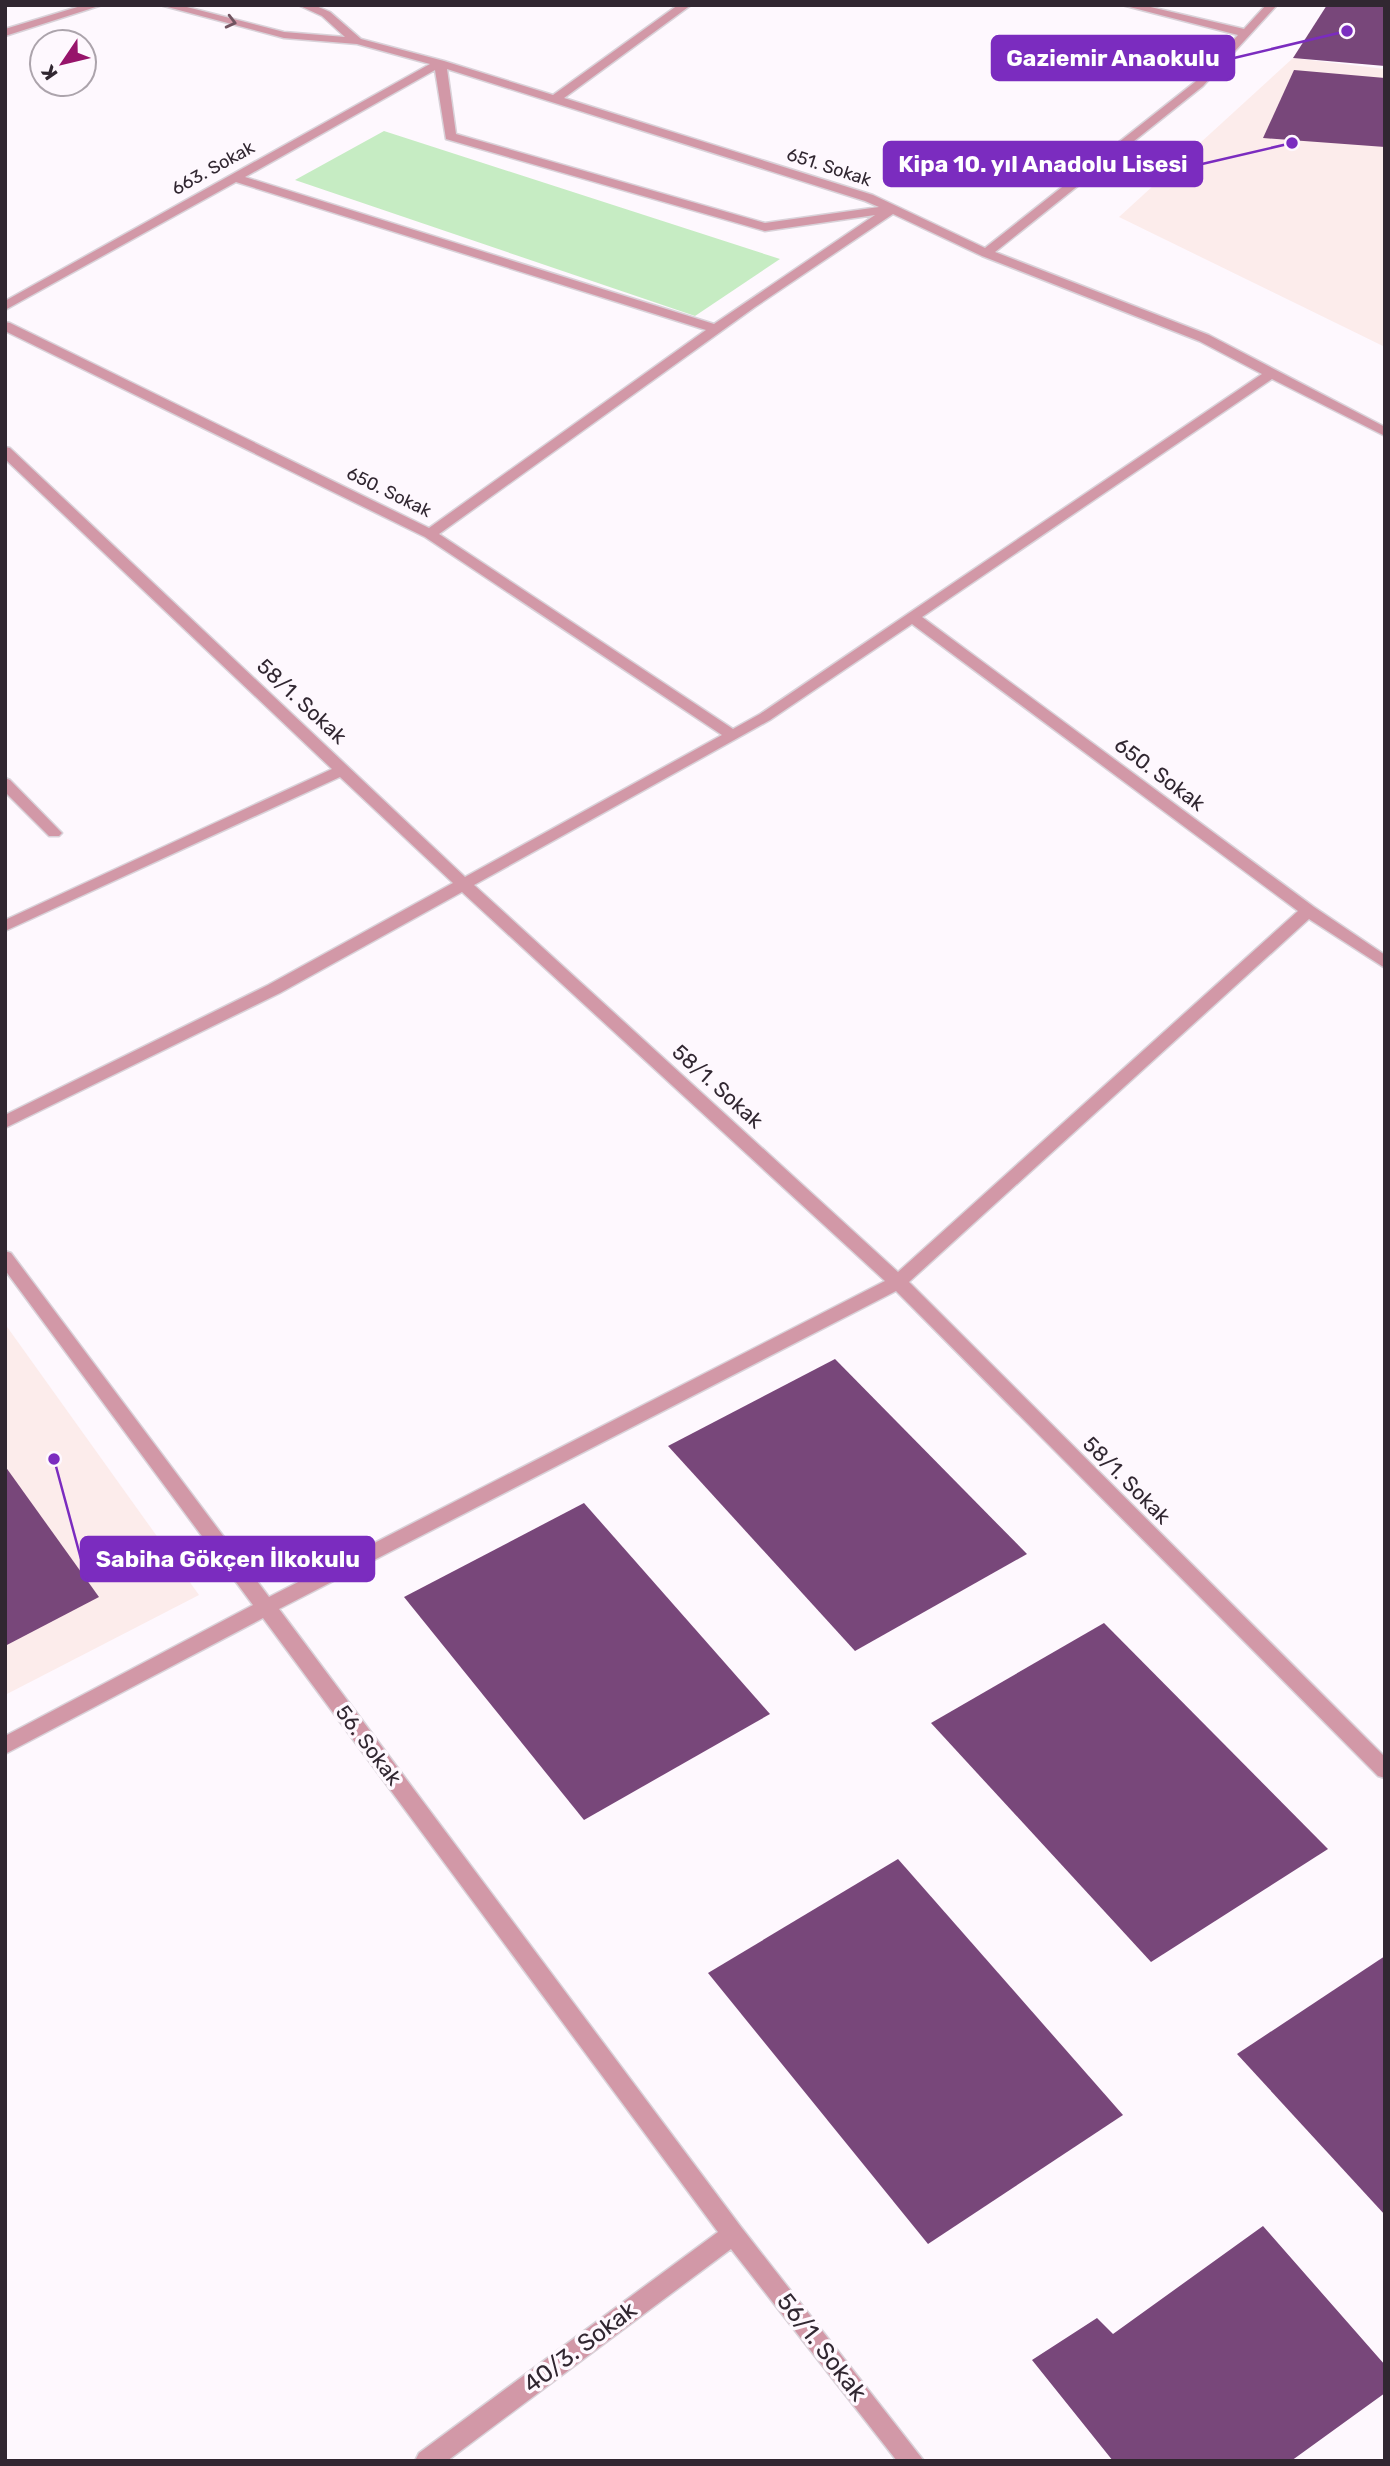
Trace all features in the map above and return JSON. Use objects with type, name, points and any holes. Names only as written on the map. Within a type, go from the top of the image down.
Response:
[{"type":"street","points":[[5,33],[96,5]]},
{"type":"street","name":"651. Sokak","points":[[165,5],[284,35],[357,41],[440,63],[869,198],[986,253],[1204,338],[1385,432]]},
{"type":"street","points":[[303,5],[326,14],[357,41]]},
{"type":"street","points":[[555,99],[686,5]]},
{"type":"street","points":[[1127,5],[1246,33]]},
{"type":"street","points":[[986,253],[1199,84],[1272,5]]},
{"type":"street","points":[[440,63],[450,136],[765,227],[893,209]]},
{"type":"street","name":"663. Sokak","points":[[5,306],[440,63]]},
{"type":"street","points":[[234,177],[716,329]]},
{"type":"street","points":[[430,534],[716,329],[893,209]]},
{"type":"street","name":"650. Sokak","points":[[5,326],[430,534],[732,735]]},
{"type":"street","points":[[5,1122],[274,989],[765,717],[1272,373]]},
{"type":"street","name":"58/1. Sokak","points":[[5,451],[463,884],[898,1282],[1385,1770]]},
{"type":"street","name":"650. Sokak","points":[[912,617],[1308,911],[1385,963]]},
{"type":"street","points":[[5,926],[342,770]]},
{"type":"street","points":[[5,783],[54,833]]},
{"type":"street","points":[[5,1746],[266,1607],[898,1282],[1308,911]]},
{"type":"street","name":"56. Sokak","points":[[5,1257],[733,2234]]},
{"type":"street","name":"40/3. Sokak","points":[[427,2461],[733,2234]]},
{"type":"street","name":"56/1. Sokak","points":[[733,2234],[912,2461]]},
{"type":"shaded area","points":[[1293,58],[1385,69],[1385,347],[1119,217]]},
{"type":"shaded area","points":[[5,1324],[199,1595],[5,1695]]},
{"type":"green space","points":[[384,131],[780,259],[695,316],[295,180]]},
{"type":"building","points":[[1327,5],[1385,5],[1385,66],[1293,58]]},
{"type":"building","points":[[1294,70],[1385,78],[1385,147],[1263,138]]},
{"type":"building","points":[[835,1359],[1027,1554],[855,1651],[668,1446]]},
{"type":"building","points":[[5,1466],[99,1597],[5,1646]]},
{"type":"building","points":[[584,1503],[770,1714],[584,1820],[404,1597]]},
{"type":"building","points":[[1104,1623],[1328,1849],[1151,1962],[931,1723]]},
{"type":"building","points":[[898,1859],[1123,2115],[928,2244],[708,1973]]},
{"type":"building","points":[[1385,1956],[1385,2215],[1237,2054]]},
{"type":"building","points":[[1263,2226],[1385,2365],[1385,2393],[1291,2461],[1113,2461],[1032,2360],[1097,2318],[1113,2334]]},
{"type":"place","name":"Gaziemir Anaokulu","points":[[1347,31]]},
{"type":"place","name":"Kipa 10. yıl Anadolu Lisesi","points":[[1292,143]]},
{"type":"place","name":"Sabiha Gökçen İlkokulu","points":[[54,1459]]}]
